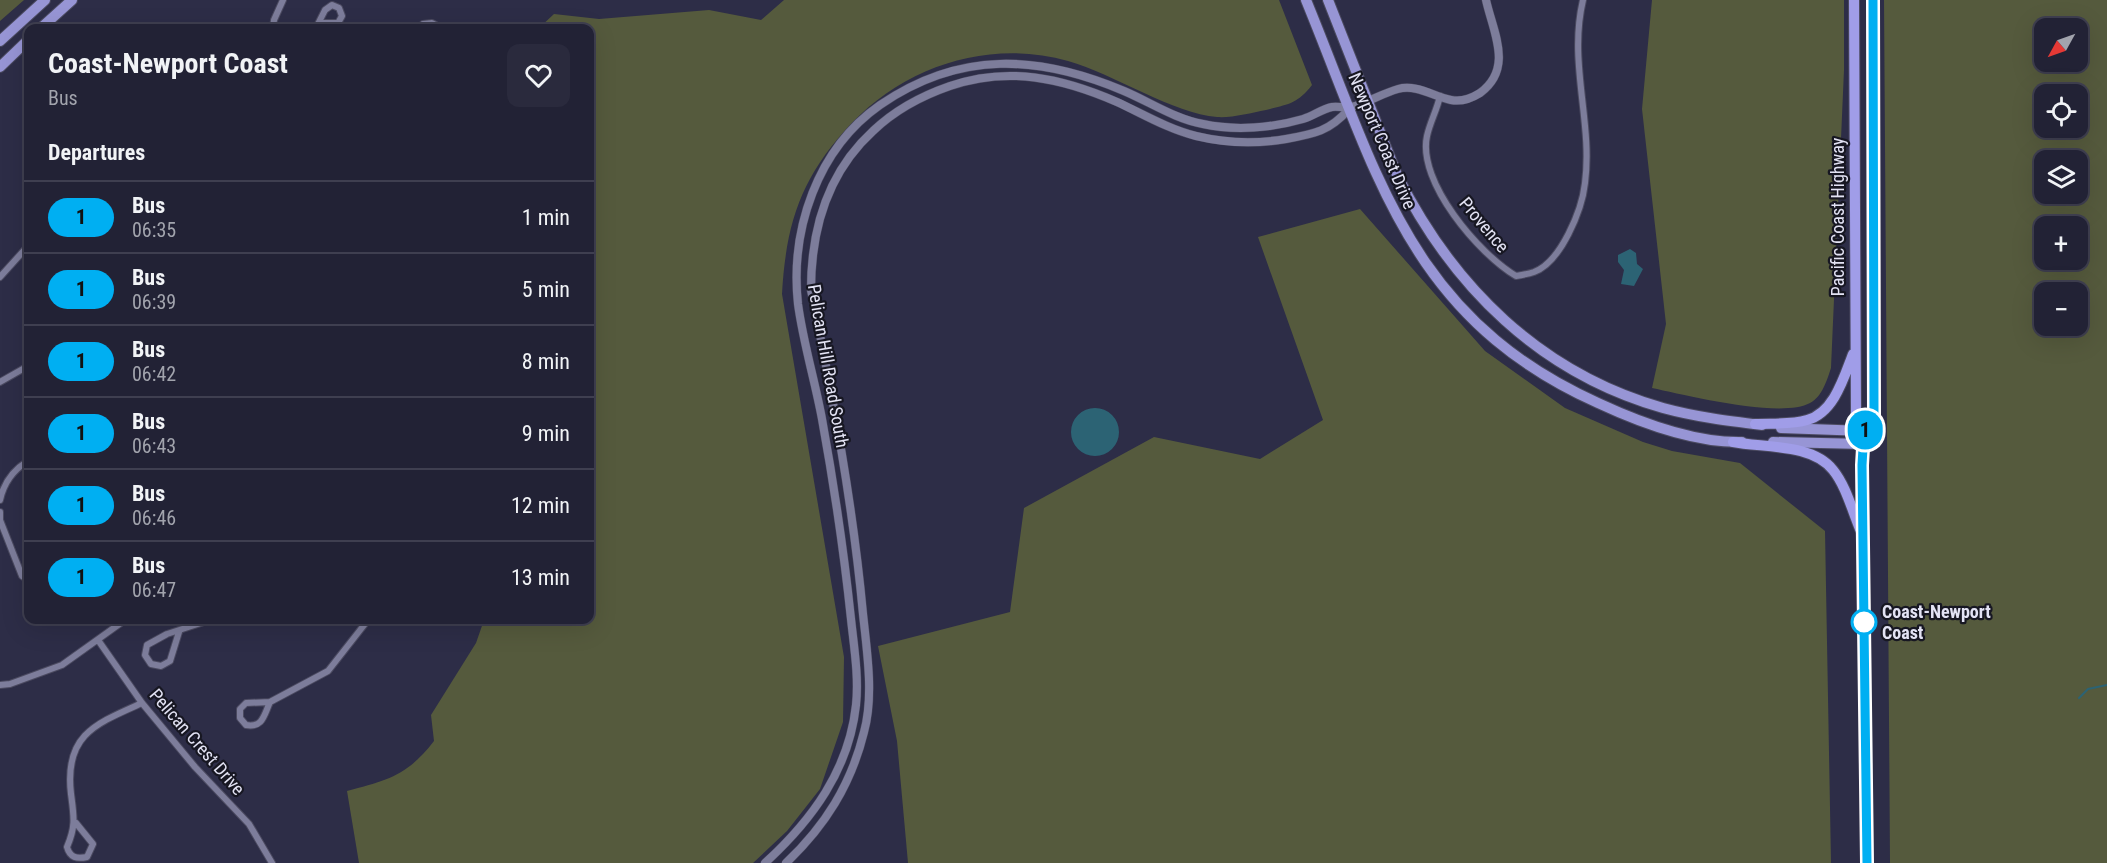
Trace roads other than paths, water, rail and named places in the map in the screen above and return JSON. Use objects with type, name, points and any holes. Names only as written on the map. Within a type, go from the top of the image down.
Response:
[{"type":"highway","name":"Pacific Coast Highway","points":[[1854,0],[1856,416],[1864,431],[1862,535],[1866,863]]},
{"type":"highway","name":"Pacific Coast Highway","points":[[1864,431],[1874,416],[1873,0]]},
{"type":"highway","points":[[1755,424],[1807,420],[1821,412],[1840,386],[1856,345]]},
{"type":"highway","points":[[1733,442],[1797,451],[1823,459],[1838,478],[1862,535]]},
{"type":"main road","points":[[0,41],[45,0]]},
{"type":"main road","points":[[45,24],[72,0]]},
{"type":"main road","name":"Newport Coast Drive","points":[[1306,0],[1383,191],[1411,244],[1457,303],[1501,345],[1569,391],[1622,414],[1688,434],[1733,442],[1864,444]]},
{"type":"main road","name":"Newport Coast Drive","points":[[1328,0],[1397,175],[1429,234],[1472,289],[1519,333],[1555,360],[1621,393],[1662,408],[1698,417],[1755,424],[1864,431]]},
{"type":"main road","points":[[0,67],[24,44]]},
{"type":"street","points":[[274,24],[283,0]]},
{"type":"street","name":"Pelican Hill Road South","points":[[765,863],[791,839],[827,792],[838,769],[856,704],[850,614],[838,514],[798,305],[797,265],[803,218],[815,187],[829,159],[849,133],[879,106],[918,83],[966,67],[1005,62],[1048,66],[1079,74],[1201,124],[1230,127],[1271,126],[1307,118],[1331,107],[1349,109],[1400,88],[1459,100],[1474,96],[1488,86],[1501,60],[1500,46],[1486,0]]},
{"type":"street","name":"Provence","points":[[1440,96],[1437,114],[1427,137],[1430,173],[1448,209],[1498,265],[1516,276],[1535,272],[1553,259],[1568,236],[1585,184],[1586,142],[1577,57],[1578,17],[1583,0]]},
{"type":"street","name":"Pelican Hill Road South","points":[[786,863],[806,844],[845,789],[865,730],[868,704],[863,613],[852,519],[811,290],[811,256],[820,213],[846,161],[864,138],[891,114],[927,93],[970,79],[1006,74],[1044,77],[1074,85],[1194,135],[1228,142],[1273,141],[1305,136],[1335,125],[1349,109]]},
{"type":"street","points":[[1074,85],[1079,74]]},
{"type":"street","points":[[0,278],[24,251]]},
{"type":"street","points":[[0,382],[24,368]]},
{"type":"street","points":[[0,500],[3,488],[12,473],[24,464]]},
{"type":"street","points":[[0,512],[0,520],[24,577]]},
{"type":"street","points":[[850,614],[863,613]]},
{"type":"street","points":[[0,685],[10,684],[62,665],[120,624]]},
{"type":"street","points":[[179,632],[170,661],[161,666],[151,664],[145,655],[147,645],[167,634],[200,624]]},
{"type":"street","points":[[270,702],[262,722],[254,726],[246,725],[240,718],[240,709],[246,703],[270,702],[328,671],[365,624]]},
{"type":"street","name":"Pelican Crest Drive","points":[[98,640],[142,703],[195,767],[249,824],[272,863]]},
{"type":"street","points":[[76,823],[93,844],[87,857],[78,859],[70,855],[67,848],[76,823],[70,781],[70,759],[77,744],[88,730],[142,703]]},
{"type":"street","points":[[856,704],[868,704]]},
{"type":"water","points":[[1630,249],[1636,253],[1637,264],[1643,269],[1634,286],[1621,284],[1624,270],[1618,262],[1618,255]]},
{"type":"water","points":[[1090,408],[1100,408],[1115,418],[1119,432],[1115,446],[1109,452],[1100,456],[1090,456],[1075,446],[1071,437],[1071,427],[1081,412]]},
{"type":"waterway","points":[[2079,698],[2088,689],[2107,685]]},
{"type":"place","name":"Coast-Newport Coast","points":[[1864,622]]}]
